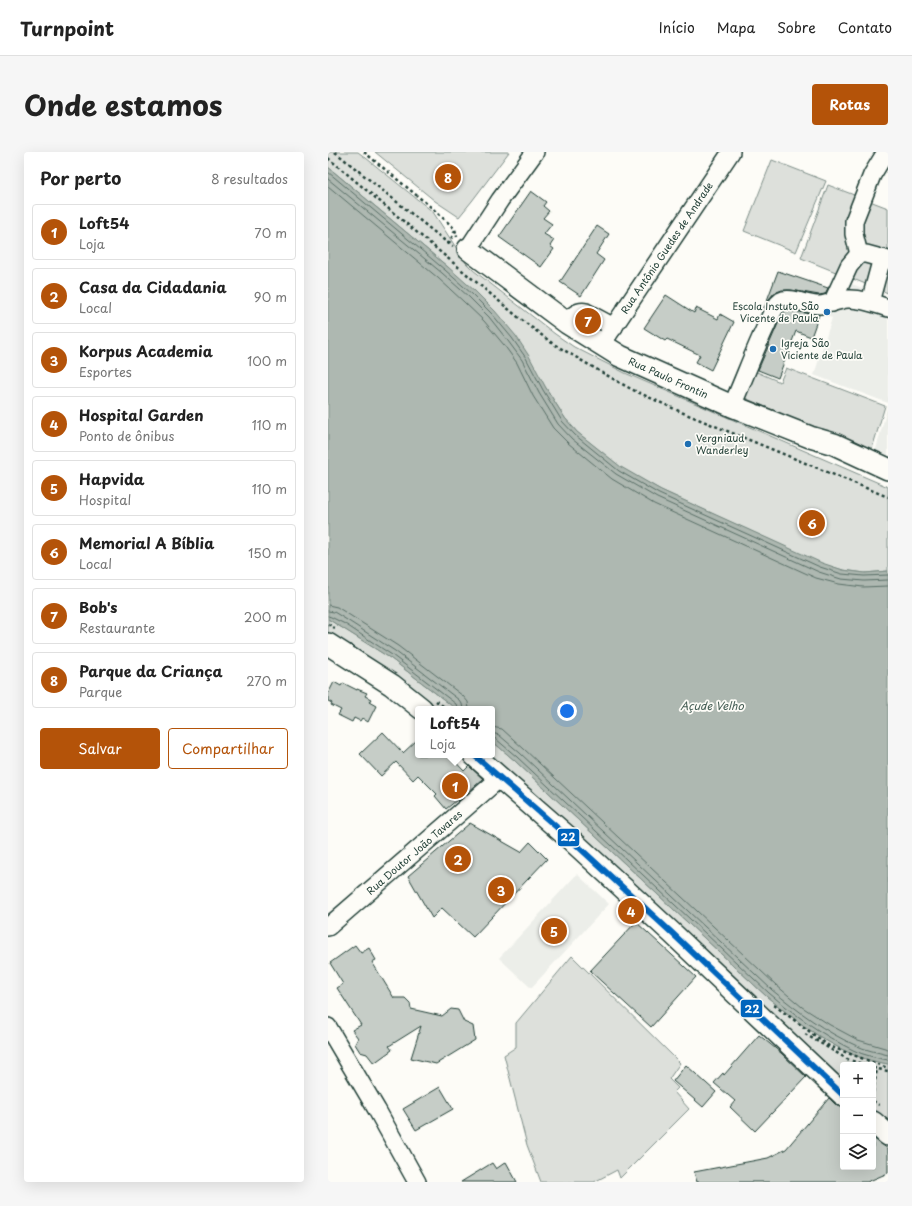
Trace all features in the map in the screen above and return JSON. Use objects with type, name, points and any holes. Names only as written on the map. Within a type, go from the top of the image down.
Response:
[{"type":"main road","name":"Rua Paulo Frontin","points":[[468,249],[567,323],[620,356],[732,406],[810,437],[834,444],[888,469]]},
{"type":"main road","points":[[328,644],[392,685],[418,706]]},
{"type":"main road","points":[[477,758],[569,838],[840,1092]]},
{"type":"main road","points":[[876,1125],[888,1135]]},
{"type":"street","points":[[468,249],[500,200],[535,152]]},
{"type":"street","name":"Rua Antônio Guedes de Andrade","points":[[602,344],[731,152]]},
{"type":"street","points":[[859,254],[854,234],[854,221],[872,175],[886,152]]},
{"type":"street","points":[[859,254],[866,254],[885,259],[870,302]]},
{"type":"street","points":[[832,303],[849,266],[859,254]]},
{"type":"street","points":[[732,406],[756,347],[775,307],[781,301],[788,300],[818,305],[845,299],[858,299],[888,308]]},
{"type":"street","points":[[567,323],[575,314],[582,311],[614,327]]},
{"type":"street","name":"Rua Doutor João Tavares","points":[[328,927],[500,778]]},
{"type":"street","points":[[328,1027],[417,1182]]},
{"type":"path","points":[[335,152],[449,244],[458,248],[468,249]]},
{"type":"path","points":[[876,1078],[878,1069],[888,1071]]},
{"type":"shaded area","points":[[328,152],[358,152],[366,158],[433,212],[466,263],[473,270],[574,347],[625,373],[888,487],[888,571],[865,573],[843,570],[822,564],[661,490],[621,468],[577,432],[565,418],[546,388],[448,267],[328,167]]},
{"type":"shaded area","points":[[375,152],[509,152],[459,217],[435,201]]},
{"type":"shaded area","points":[[772,160],[826,181],[796,252],[744,231]]},
{"type":"shaded area","points":[[828,185],[888,208],[888,293],[801,258]]},
{"type":"shaded area","points":[[843,281],[888,297],[888,403],[814,375],[832,318],[819,314],[822,306]]},
{"type":"shaded area","points":[[745,367],[780,382],[786,368],[885,406],[871,452],[733,393]]},
{"type":"shaded area","points":[[888,405],[888,458],[875,453]]},
{"type":"shaded area","points":[[328,619],[390,658],[452,706],[423,706],[328,642]]},
{"type":"shaded area","points":[[495,744],[766,996],[829,1042],[856,1056],[888,1064],[888,1127],[876,1116],[876,1062],[840,1062],[840,1084],[485,758],[495,758]]},
{"type":"shaded area","points":[[577,874],[609,904],[531,988],[499,958]]},
{"type":"shaded area","points":[[572,956],[680,1063],[669,1079],[678,1088],[674,1092],[689,1109],[620,1178],[617,1170],[594,1182],[541,1182],[527,1145],[504,1055],[516,1047],[516,1023]]},
{"type":"water","name":"Açude Velho","points":[[328,167],[448,267],[495,311],[516,336],[565,418],[577,432],[621,467],[661,490],[822,563],[843,570],[865,573],[888,571],[888,1064],[856,1056],[829,1042],[766,996],[495,744],[495,706],[452,706],[390,658],[328,619]]},
{"type":"building","points":[[531,191],[546,202],[543,206],[549,211],[543,218],[552,224],[544,234],[554,240],[550,246],[554,249],[541,267],[499,237]]},
{"type":"building","points":[[597,226],[609,234],[596,254],[604,260],[581,296],[560,282]]},
{"type":"building","points":[[778,271],[828,288],[825,294],[819,295],[791,290],[782,290],[774,293],[766,303]]},
{"type":"building","points":[[666,295],[694,313],[696,308],[718,319],[720,314],[734,322],[711,370],[696,362],[700,355],[667,339],[665,341],[644,328]]},
{"type":"building","points":[[786,310],[819,315],[811,337],[796,331],[778,378],[758,370],[780,319]]},
{"type":"building","points":[[334,682],[341,686],[343,683],[367,693],[365,696],[371,699],[369,702],[376,706],[368,722],[362,718],[360,721],[354,718],[352,722],[338,715],[341,710],[331,705],[332,703],[328,701],[328,694]]},
{"type":"building","points":[[383,732],[403,753],[415,742],[415,758],[452,758],[464,771],[469,766],[483,779],[458,801],[457,800],[446,809],[435,796],[437,794],[418,775],[413,780],[396,762],[381,776],[360,754]]},
{"type":"building","points":[[470,823],[521,852],[530,842],[547,859],[473,937],[442,908],[432,918],[408,876]]},
{"type":"building","points":[[636,922],[696,977],[651,1027],[590,971]]},
{"type":"building","points":[[355,945],[361,953],[369,948],[376,960],[372,962],[394,998],[405,998],[410,1003],[411,1009],[442,1016],[451,1009],[458,1010],[464,1022],[473,1026],[475,1040],[436,1064],[411,1058],[421,1026],[389,1046],[392,1050],[374,1063],[367,1054],[360,1052],[355,1044],[358,1038],[352,1030],[361,1025],[337,988],[343,984],[330,963]]},
{"type":"building","points":[[759,1035],[781,1053],[806,1077],[755,1131],[730,1107],[735,1101],[714,1083],[723,1073],[724,1075]]},
{"type":"building","points":[[686,1065],[716,1092],[703,1107],[673,1081]]},
{"type":"building","points":[[440,1087],[453,1109],[416,1130],[403,1109]]},
{"type":"building","points":[[829,1098],[840,1107],[840,1170],[876,1170],[876,1140],[888,1149],[888,1173],[867,1182],[697,1182],[694,1172],[768,1158],[786,1149]]},
{"type":"building","points":[[506,1162],[517,1182],[461,1182],[492,1163],[496,1169]]},
{"type":"transit line","name":"22","points":[[477,758],[569,838],[840,1092]]},
{"type":"place","name":"Parque da Criança","points":[[448,177]]},
{"type":"place","name":"Escola Instuto São Vicente de Paula","points":[[827,312]]},
{"type":"place","name":"Bob's","points":[[588,321]]},
{"type":"place","name":"Igreja São Viciente de Paula","points":[[773,349]]},
{"type":"place","name":"Vergniaud Wanderley","points":[[688,444]]},
{"type":"place","name":"Memorial A Bíblia","points":[[812,523]]},
{"type":"place","name":"Loft54","points":[[455,786]]},
{"type":"place","name":"Casa da Cidadania","points":[[458,859]]},
{"type":"place","name":"Korpus Academia","points":[[501,890]]},
{"type":"place","name":"Hospital Garden","points":[[631,911]]},
{"type":"place","name":"Hapvida","points":[[554,931]]}]
